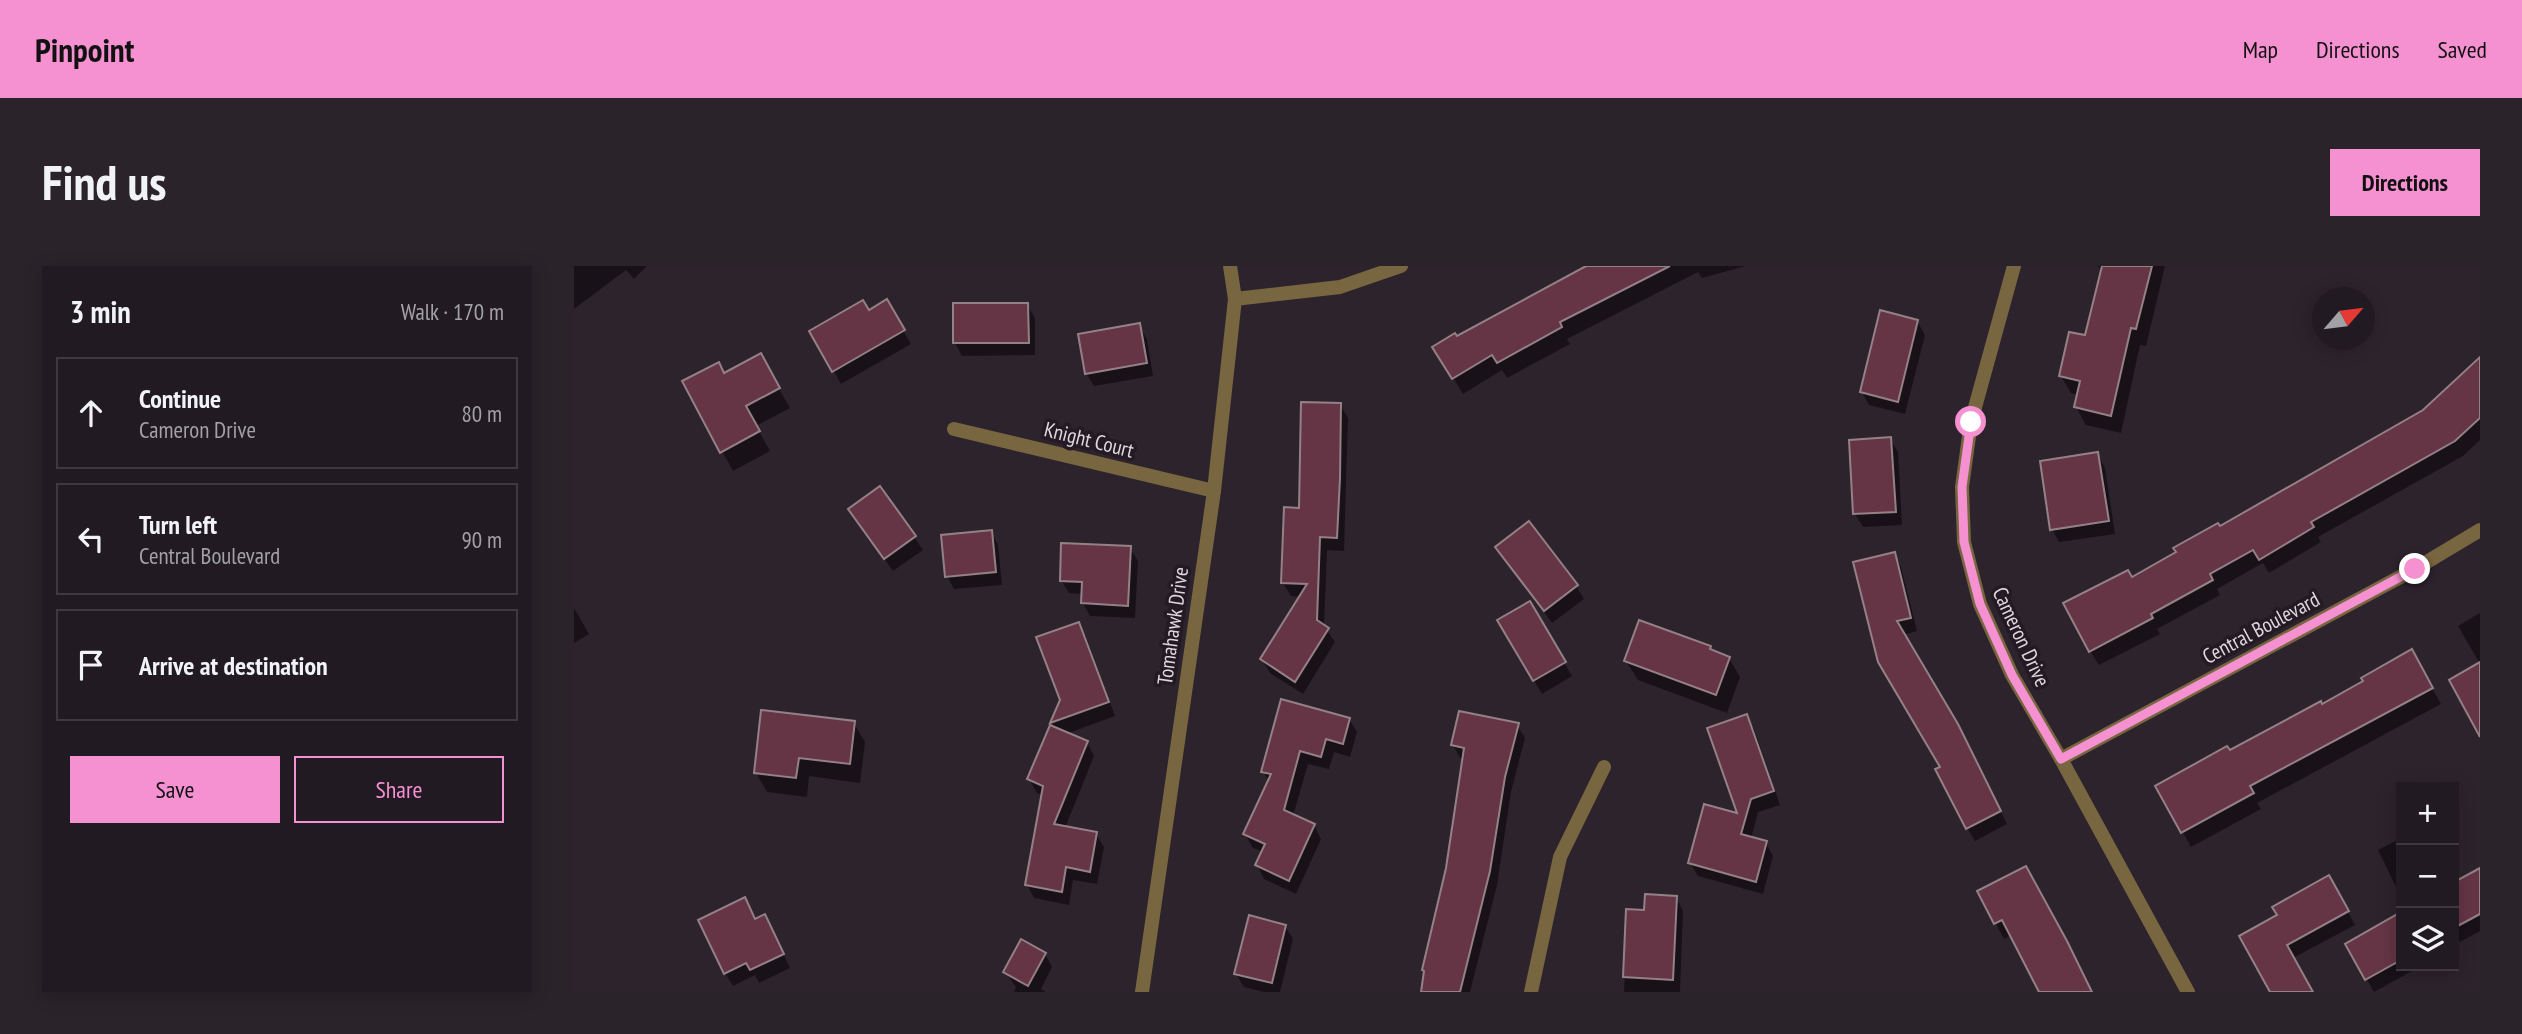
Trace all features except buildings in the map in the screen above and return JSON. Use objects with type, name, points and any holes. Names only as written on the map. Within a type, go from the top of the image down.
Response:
[{"type":"street","name":"Tomahawk Drive","points":[[1142,992],[1214,491],[1235,299],[1230,266]]},
{"type":"street","points":[[1235,299],[1340,288],[1401,266]]},
{"type":"street","name":"Cameron Drive","points":[[2014,266],[1971,422],[1962,487],[1964,542],[1985,616],[2012,675],[2188,992]]},
{"type":"street","name":"Knight Court","points":[[954,429],[1214,491]]},
{"type":"street","name":"Central Boulevard","points":[[2061,759],[2415,569],[2480,530]]},
{"type":"street","points":[[1531,992],[1560,857],[1604,766]]},
{"type":"route","points":[[1971,422],[1962,487],[1964,542],[1980,604],[2012,675],[2061,759],[2415,569]]}]
